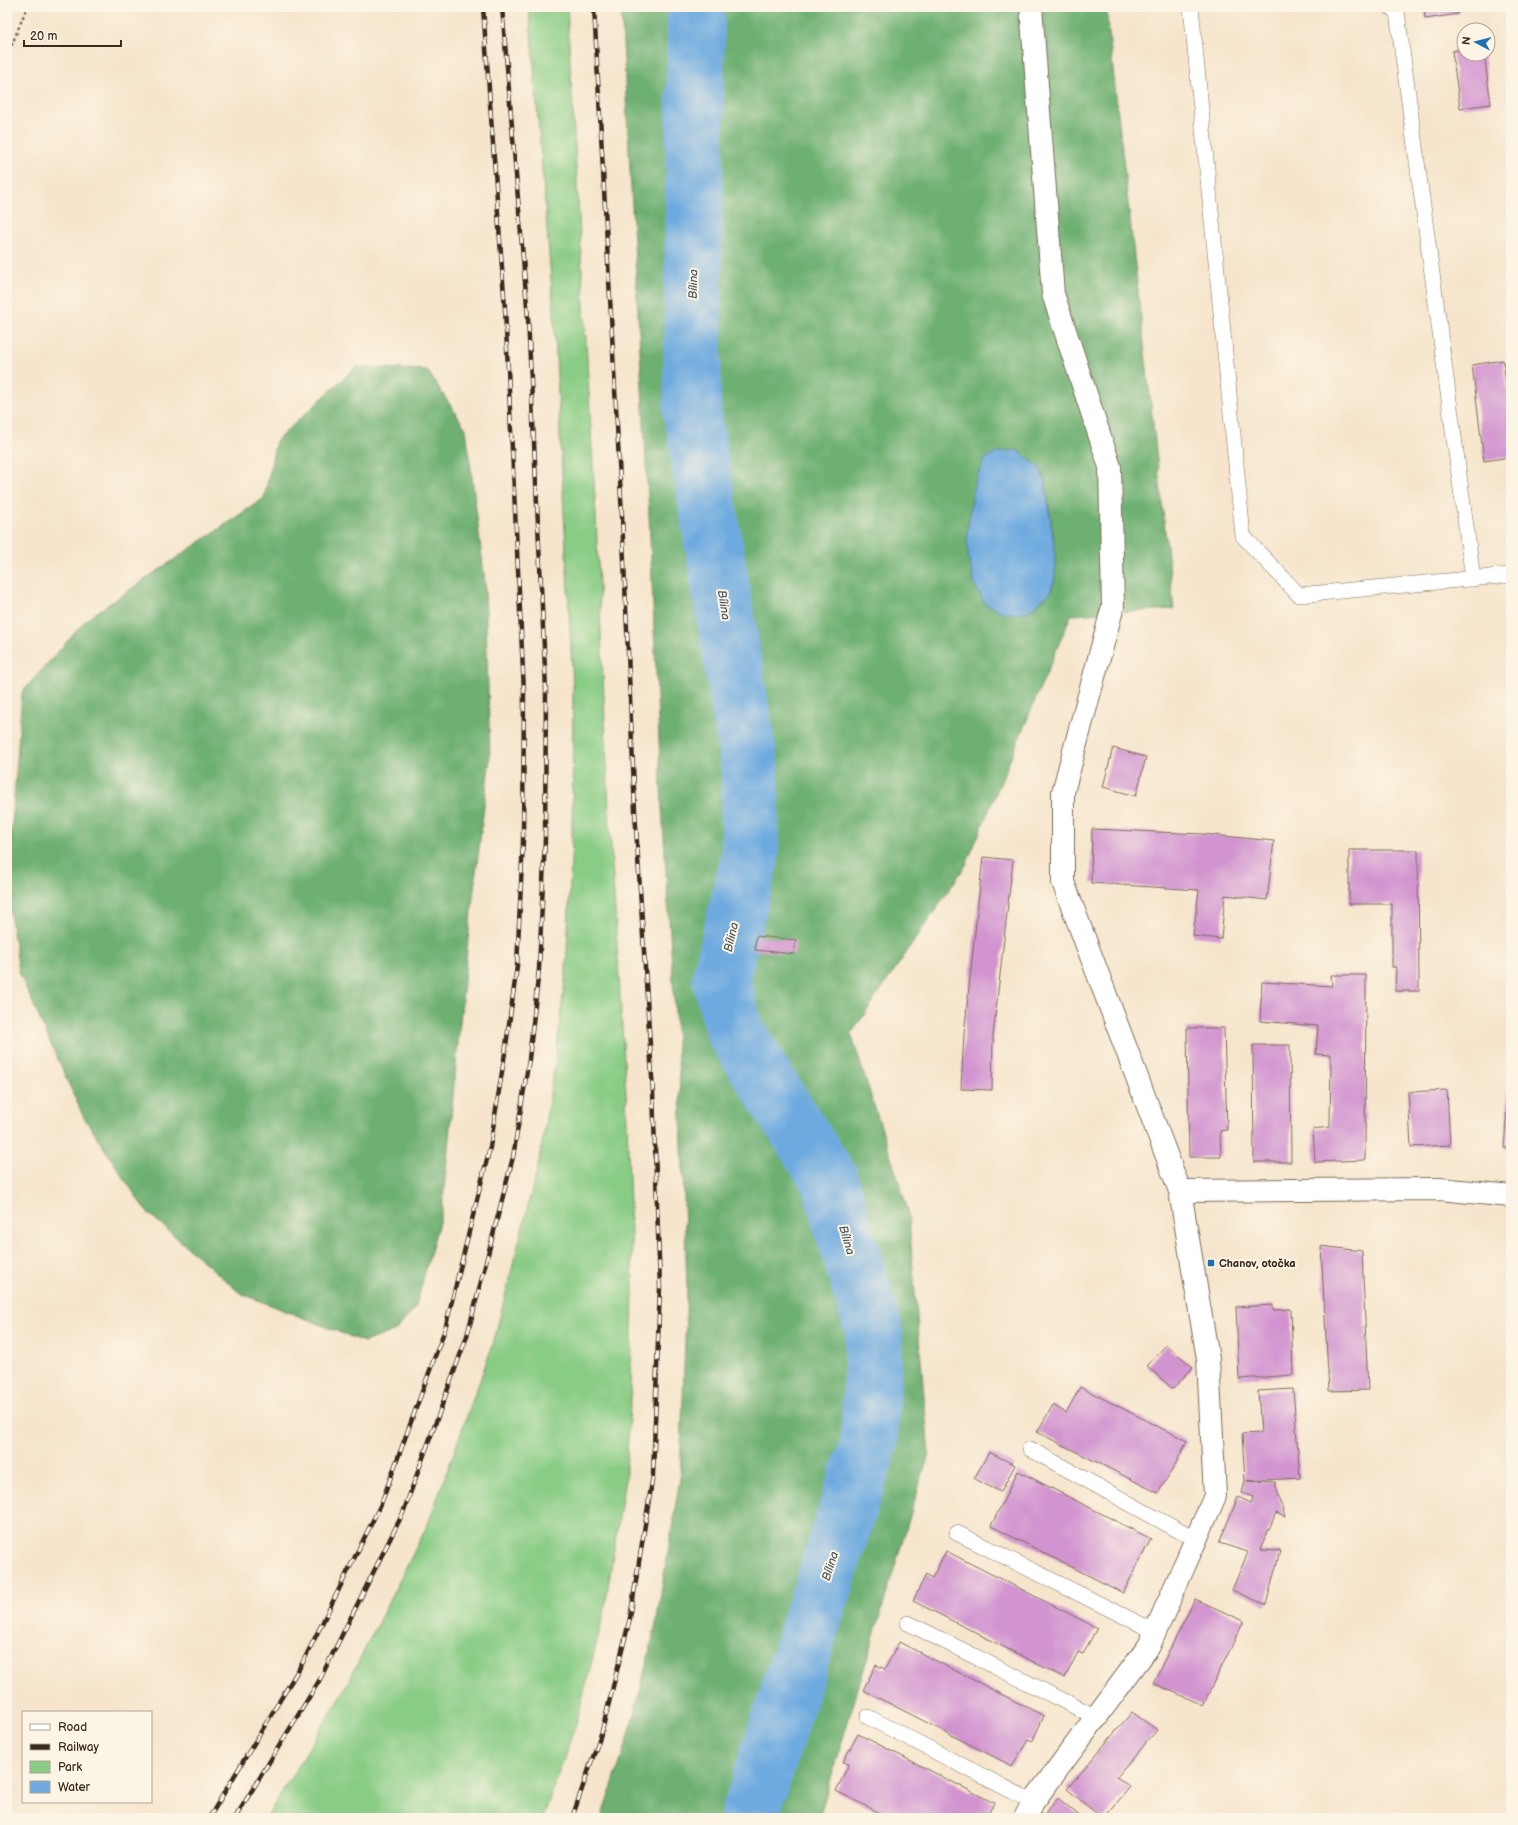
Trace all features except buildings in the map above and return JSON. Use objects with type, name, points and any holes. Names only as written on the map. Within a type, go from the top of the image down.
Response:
[{"type":"street","points":[[1029,1810],[1149,1646],[1216,1496],[1208,1359],[1180,1191],[1063,882],[1063,792],[1113,606],[1110,467],[1053,294],[1031,7]]},
{"type":"street","points":[[1180,1191],[1440,1189],[1511,1196]]},
{"type":"lane","points":[[1191,7],[1243,536],[1299,595],[1511,575]]},
{"type":"lane","points":[[1390,7],[1397,12],[1473,579]]},
{"type":"lane","points":[[1030,1449],[1196,1540]]},
{"type":"lane","points":[[957,1533],[1156,1632]]},
{"type":"lane","points":[[908,1623],[1096,1717]]},
{"type":"lane","points":[[868,1717],[1029,1810]]},
{"type":"path","points":[[7,57],[28,7]]},
{"type":"green space","points":[[529,7],[567,7],[596,517],[609,812],[626,1093],[633,1288],[631,1386],[626,1473],[604,1613],[576,1724],[543,1818],[266,1818],[342,1694],[428,1524],[493,1344],[539,1162],[555,1063],[566,972],[572,840],[573,688],[554,316]]},
{"type":"green space","points":[[621,7],[1106,7],[1174,609],[1071,615],[966,865],[851,1034],[908,1210],[929,1453],[819,1818],[601,1818],[628,1739],[656,1624],[680,1478],[687,1287],[680,1090],[662,809],[649,515]],"holes":[[[1017,450],[1038,466],[1045,479],[1055,550],[1050,593],[1031,610]]]},
{"type":"green space","points":[[356,367],[427,370],[466,429],[485,582],[490,757],[468,939],[442,1211],[415,1309],[395,1331],[364,1342],[240,1293],[145,1210],[83,1116],[19,972],[7,892],[22,692],[87,619],[264,498],[276,441]]},
{"type":"water","points":[[1017,450],[1038,466],[1045,479],[1055,550],[1055,579],[1050,593],[1031,610],[1017,614],[1004,613],[985,604],[974,584],[968,556],[967,533],[974,484],[986,458],[999,452]]},
{"type":"waterway","name":"Bílina","points":[[696,7],[692,411],[750,768],[750,857],[721,979],[735,1032],[829,1179],[874,1332],[869,1443],[749,1818]]},
{"type":"railway","points":[[209,1818],[303,1662],[381,1504],[445,1329],[490,1147],[505,1053],[517,966],[523,841],[524,691],[505,309],[483,7]]},
{"type":"railway","points":[[235,1818],[319,1681],[403,1513],[467,1336],[513,1157],[529,1059],[539,969],[545,839],[546,689],[528,318],[502,7]]},
{"type":"railway","points":[[572,1818],[602,1731],[630,1618],[653,1475],[660,1287],[653,1092],[635,811],[622,516],[594,7]]},
{"type":"place","name":"Chanov, otočka","points":[[1211,1263]]}]
